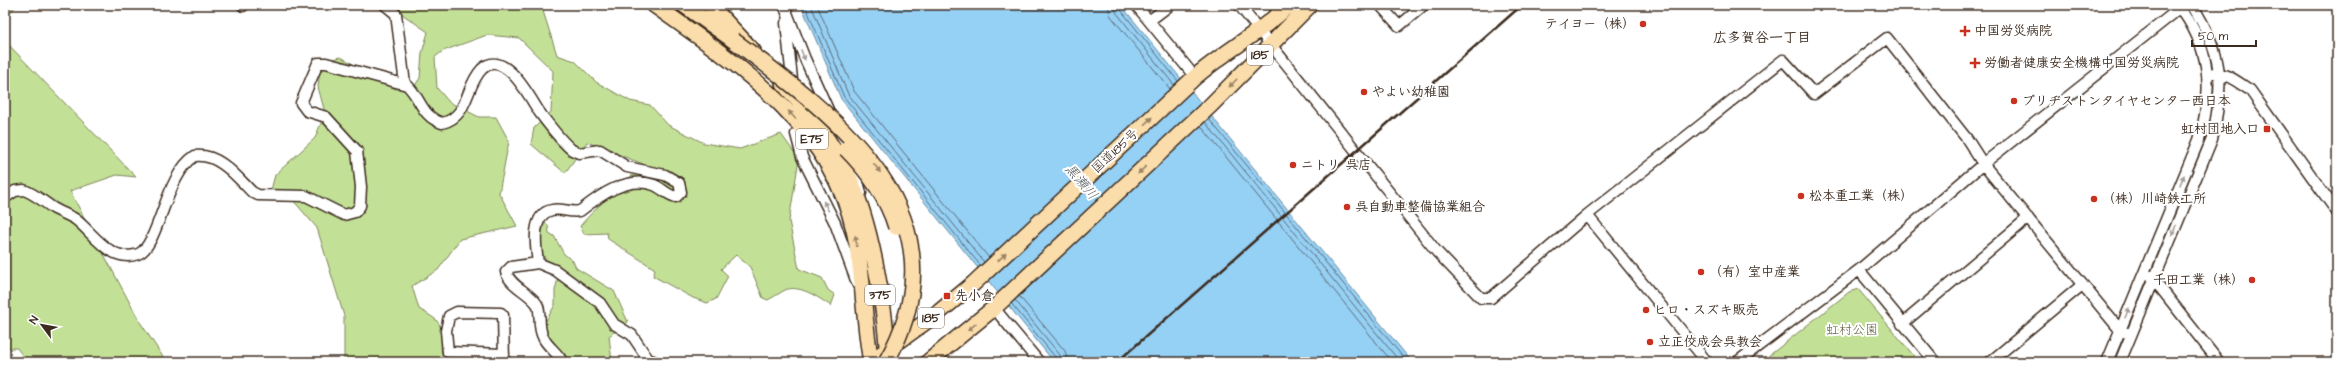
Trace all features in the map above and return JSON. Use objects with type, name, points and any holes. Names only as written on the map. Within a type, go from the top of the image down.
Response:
[{"type":"highway","name":"E75","points":[[654,5],[778,99],[819,148],[842,191],[852,219],[866,306],[868,336]]},
{"type":"highway","points":[[669,5],[730,44],[815,105],[844,132],[877,168],[898,204],[912,255],[910,298],[901,333],[887,358]]},
{"type":"highway","points":[[684,5],[778,86],[837,140],[857,160],[878,189],[890,210],[900,244],[903,280],[898,316],[892,333],[876,362]]},
{"type":"highway","name":"E75","points":[[710,5],[784,83],[823,133],[853,185],[870,240]]},
{"type":"highway","name":"国道185号","points":[[871,362],[887,358],[973,284],[1193,78],[1260,31],[1289,5]]},
{"type":"highway","name":"185","points":[[928,362],[997,304],[1211,106],[1310,5]]},
{"type":"highway","name":"375","points":[[870,240],[887,358]]},
{"type":"highway","points":[[868,336],[871,362]]},
{"type":"street","points":[[385,5],[396,14],[405,84]]},
{"type":"street","points":[[784,5],[822,99],[846,141],[852,156],[864,206],[870,240]]},
{"type":"street","points":[[784,5],[792,79]]},
{"type":"street","points":[[1136,5],[1193,78]]},
{"type":"street","points":[[1149,21],[1170,5]]},
{"type":"street","points":[[1239,5],[1272,44],[1276,52],[1432,246],[1481,298],[1491,298],[1587,215],[1783,60],[1814,94],[1888,38],[1967,139],[1983,164],[2120,330],[2130,335]]},
{"type":"street","points":[[1380,5],[1399,26],[1424,5]]},
{"type":"street","points":[[2120,362],[2212,139],[2219,108],[2221,87],[2214,47],[2192,5]]},
{"type":"street","points":[[1737,362],[1859,270],[1983,164],[2181,6],[2195,32],[2209,73],[2206,116],[2199,140],[2107,362]]},
{"type":"street","points":[[5,198],[15,191],[24,190],[76,220],[108,249],[116,254],[137,254],[147,247],[170,188],[179,172],[190,159],[196,156],[207,155],[216,159],[252,192],[258,195],[306,196],[337,213],[350,215],[355,212],[361,201],[356,151],[326,117],[307,111],[302,106],[302,98],[313,70],[318,63],[326,63],[405,84],[413,90],[426,114],[442,123],[450,121],[459,113],[474,80],[484,68],[496,65],[503,68],[525,86],[540,113],[572,150],[579,153],[600,150],[631,168],[665,175],[679,183],[681,192],[676,197],[654,185],[631,183],[598,196],[580,211],[560,210],[545,213],[539,221],[536,233],[538,263]]},
{"type":"street","points":[[2209,73],[2219,73],[2250,90],[2337,212]]},
{"type":"street","points":[[796,134],[804,162],[846,250],[859,289],[868,336]]},
{"type":"street","points":[[1587,215],[1707,362]]},
{"type":"street","points":[[1902,324],[2028,218]]},
{"type":"street","points":[[562,362],[543,338],[538,327],[537,305],[513,282],[506,272],[511,267],[538,263],[555,270],[600,303],[614,324],[632,335],[648,359],[656,362]]},
{"type":"street","points":[[2145,268],[2219,362]]},
{"type":"street","points":[[1859,270],[1902,324],[1935,362]]},
{"type":"street","points":[[1990,362],[2082,285]]},
{"type":"street","points":[[997,304],[1039,362]]},
{"type":"street","points":[[457,312],[501,313],[504,358],[448,352],[446,331],[448,316],[457,312]]},
{"type":"green space","points":[[5,5],[17,5],[5,18]]},
{"type":"green space","points":[[389,5],[543,5],[543,11],[557,55],[575,61],[596,82],[630,101],[650,105],[668,125],[704,143],[740,149],[781,134],[799,159],[789,221],[799,269],[822,278],[828,290],[835,295],[831,306],[803,290],[797,289],[785,290],[768,300],[763,298],[750,267],[736,255],[721,269],[728,276],[716,299],[707,303],[693,298],[653,276],[655,269],[608,239],[607,233],[584,234],[580,226],[643,164],[587,142],[565,173],[531,144],[534,128],[551,112],[553,71],[519,38],[487,35],[443,51],[435,57],[437,88],[449,102],[479,117],[496,117],[509,141],[499,193],[517,226],[460,239],[438,270],[412,286],[419,309],[435,319],[439,324],[442,334],[441,352],[445,362],[344,362],[344,316],[317,228],[286,192],[271,190],[275,175],[315,138],[325,113],[318,87],[320,71],[325,61],[341,57],[395,89],[414,87],[420,78],[422,53],[428,32]]},
{"type":"green space","points":[[5,41],[136,177],[117,175],[70,191],[140,322],[163,357],[170,362],[27,362],[17,348],[5,348]]},
{"type":"green space","points":[[543,222],[548,225],[549,233],[554,236],[564,254],[573,261],[576,268],[614,291],[628,322],[609,336],[612,362],[569,362],[565,354],[551,341],[544,324],[555,305],[555,290],[558,278],[542,252],[540,239]]},
{"type":"green space","name":"虹村公園","points":[[1858,289],[1919,362],[1761,362],[1849,292]]},
{"type":"water","name":"黒瀬川","points":[[801,5],[1121,5],[1412,362],[1054,362],[841,99]]},
{"type":"railway","points":[[1117,362],[1522,5]]},
{"type":"place","name":"テイヨー（株）","points":[[1643,24]]},
{"type":"place","name":"中国労災病院","points":[[1965,31]]},
{"type":"place","name":"労働者健康安全機構中国労災病院","points":[[1975,63]]},
{"type":"place","name":"やよい幼稚園","points":[[1364,92]]},
{"type":"place","name":"ブリヂストンタイヤセンター西日本","points":[[2014,101]]},
{"type":"place","name":"虹村団地入口","points":[[2267,129]]},
{"type":"place","name":"ニトリ 呉店","points":[[1293,165]]},
{"type":"place","name":"松本重工業（株）","points":[[1801,196]]},
{"type":"place","name":"（株）川崎鉄工所","points":[[2094,199]]},
{"type":"place","name":"呉自動車整備協業組合","points":[[1347,207]]},
{"type":"place","name":"（有）室中産業","points":[[1701,272]]},
{"type":"place","name":"千田工業（株）","points":[[2252,280]]},
{"type":"place","name":"先小倉","points":[[947,296]]},
{"type":"place","name":"ヒロ・スズキ販売","points":[[1646,310]]},
{"type":"place","name":"立正佼成会呉教会","points":[[1650,342]]},
{"type":"district","name":"広多賀谷一丁目","points":[[1762,38]]}]
